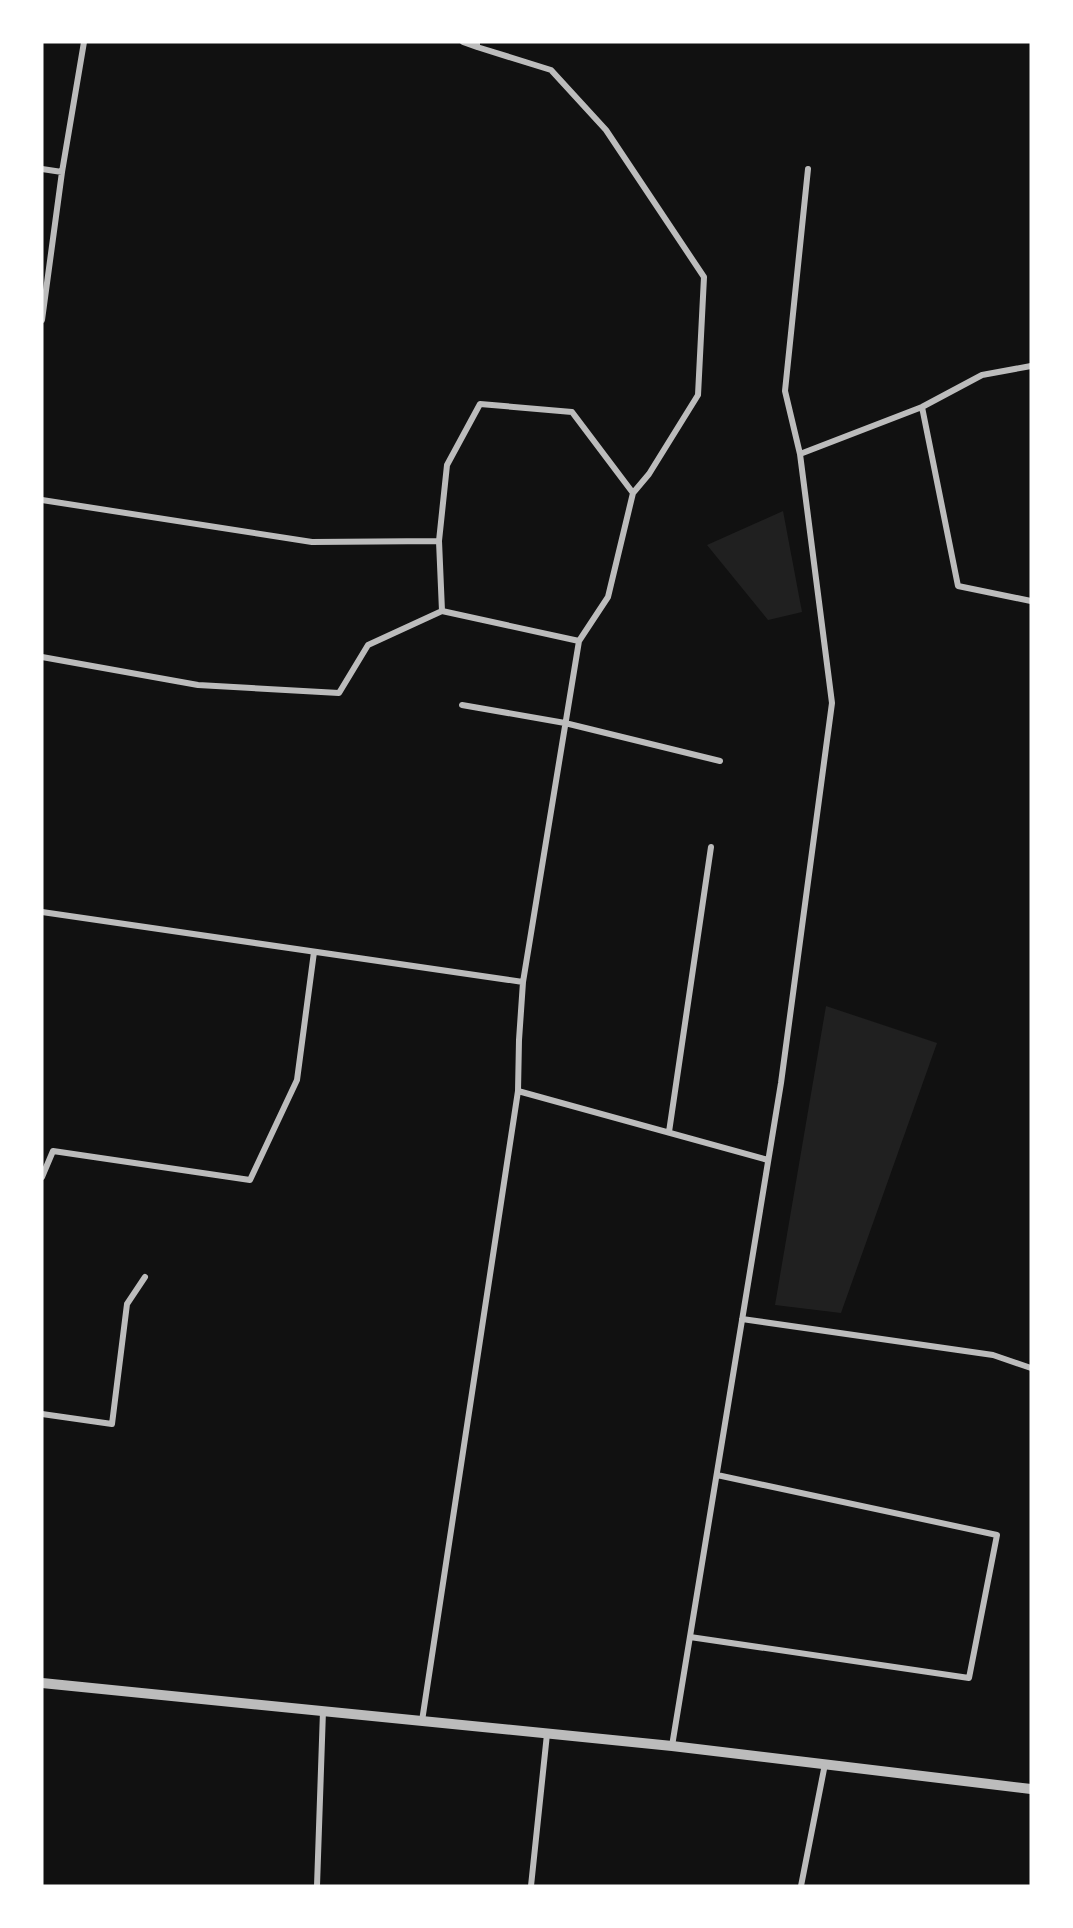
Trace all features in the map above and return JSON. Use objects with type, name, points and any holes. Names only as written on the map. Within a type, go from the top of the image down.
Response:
[{"type":"street","points":[[42,320],[62,172],[84,42]]},
{"type":"street","points":[[422,1721],[518,1091],[523,982],[579,642],[608,597],[633,493],[649,474],[698,395],[704,277],[606,130],[551,70],[477,44],[463,42]]},
{"type":"street","points":[[42,169],[62,172]]},
{"type":"street","points":[[672,1746],[781,1083],[832,703],[800,454],[785,391],[808,169]]},
{"type":"street","points":[[800,454],[922,407],[982,375],[1031,366]]},
{"type":"street","points":[[442,611],[439,541],[447,465],[480,404],[572,412],[633,493]]},
{"type":"street","points":[[922,407],[958,586],[1031,601]]},
{"type":"street","points":[[42,500],[312,542],[439,541]]},
{"type":"street","points":[[42,657],[198,685],[339,693],[368,645],[442,611],[579,642]]},
{"type":"street","points":[[462,705],[565,723],[720,761]]},
{"type":"street","points":[[669,1132],[711,847]]},
{"type":"street","points":[[42,912],[523,982]]},
{"type":"street","points":[[42,1177],[53,1151],[250,1180],[297,1080],[314,952]]},
{"type":"street","points":[[518,1091],[768,1160]]},
{"type":"street","points":[[42,1414],[112,1424],[127,1304],[145,1277]]},
{"type":"street","points":[[742,1319],[993,1355],[1031,1368]]},
{"type":"street","points":[[690,1637],[969,1678],[997,1535],[717,1475]]},
{"type":"street","points":[[42,1683],[672,1746],[1031,1789]]},
{"type":"street","points":[[316,1886],[323,1711]]},
{"type":"street","points":[[531,1886],[547,1734]]},
{"type":"street","points":[[799,1885],[825,1764]]},
{"type":"shaded area","points":[[783,511],[802,612],[768,620],[707,545]]},
{"type":"shaded area","points":[[826,1006],[937,1043],[841,1313],[775,1305]]}]
